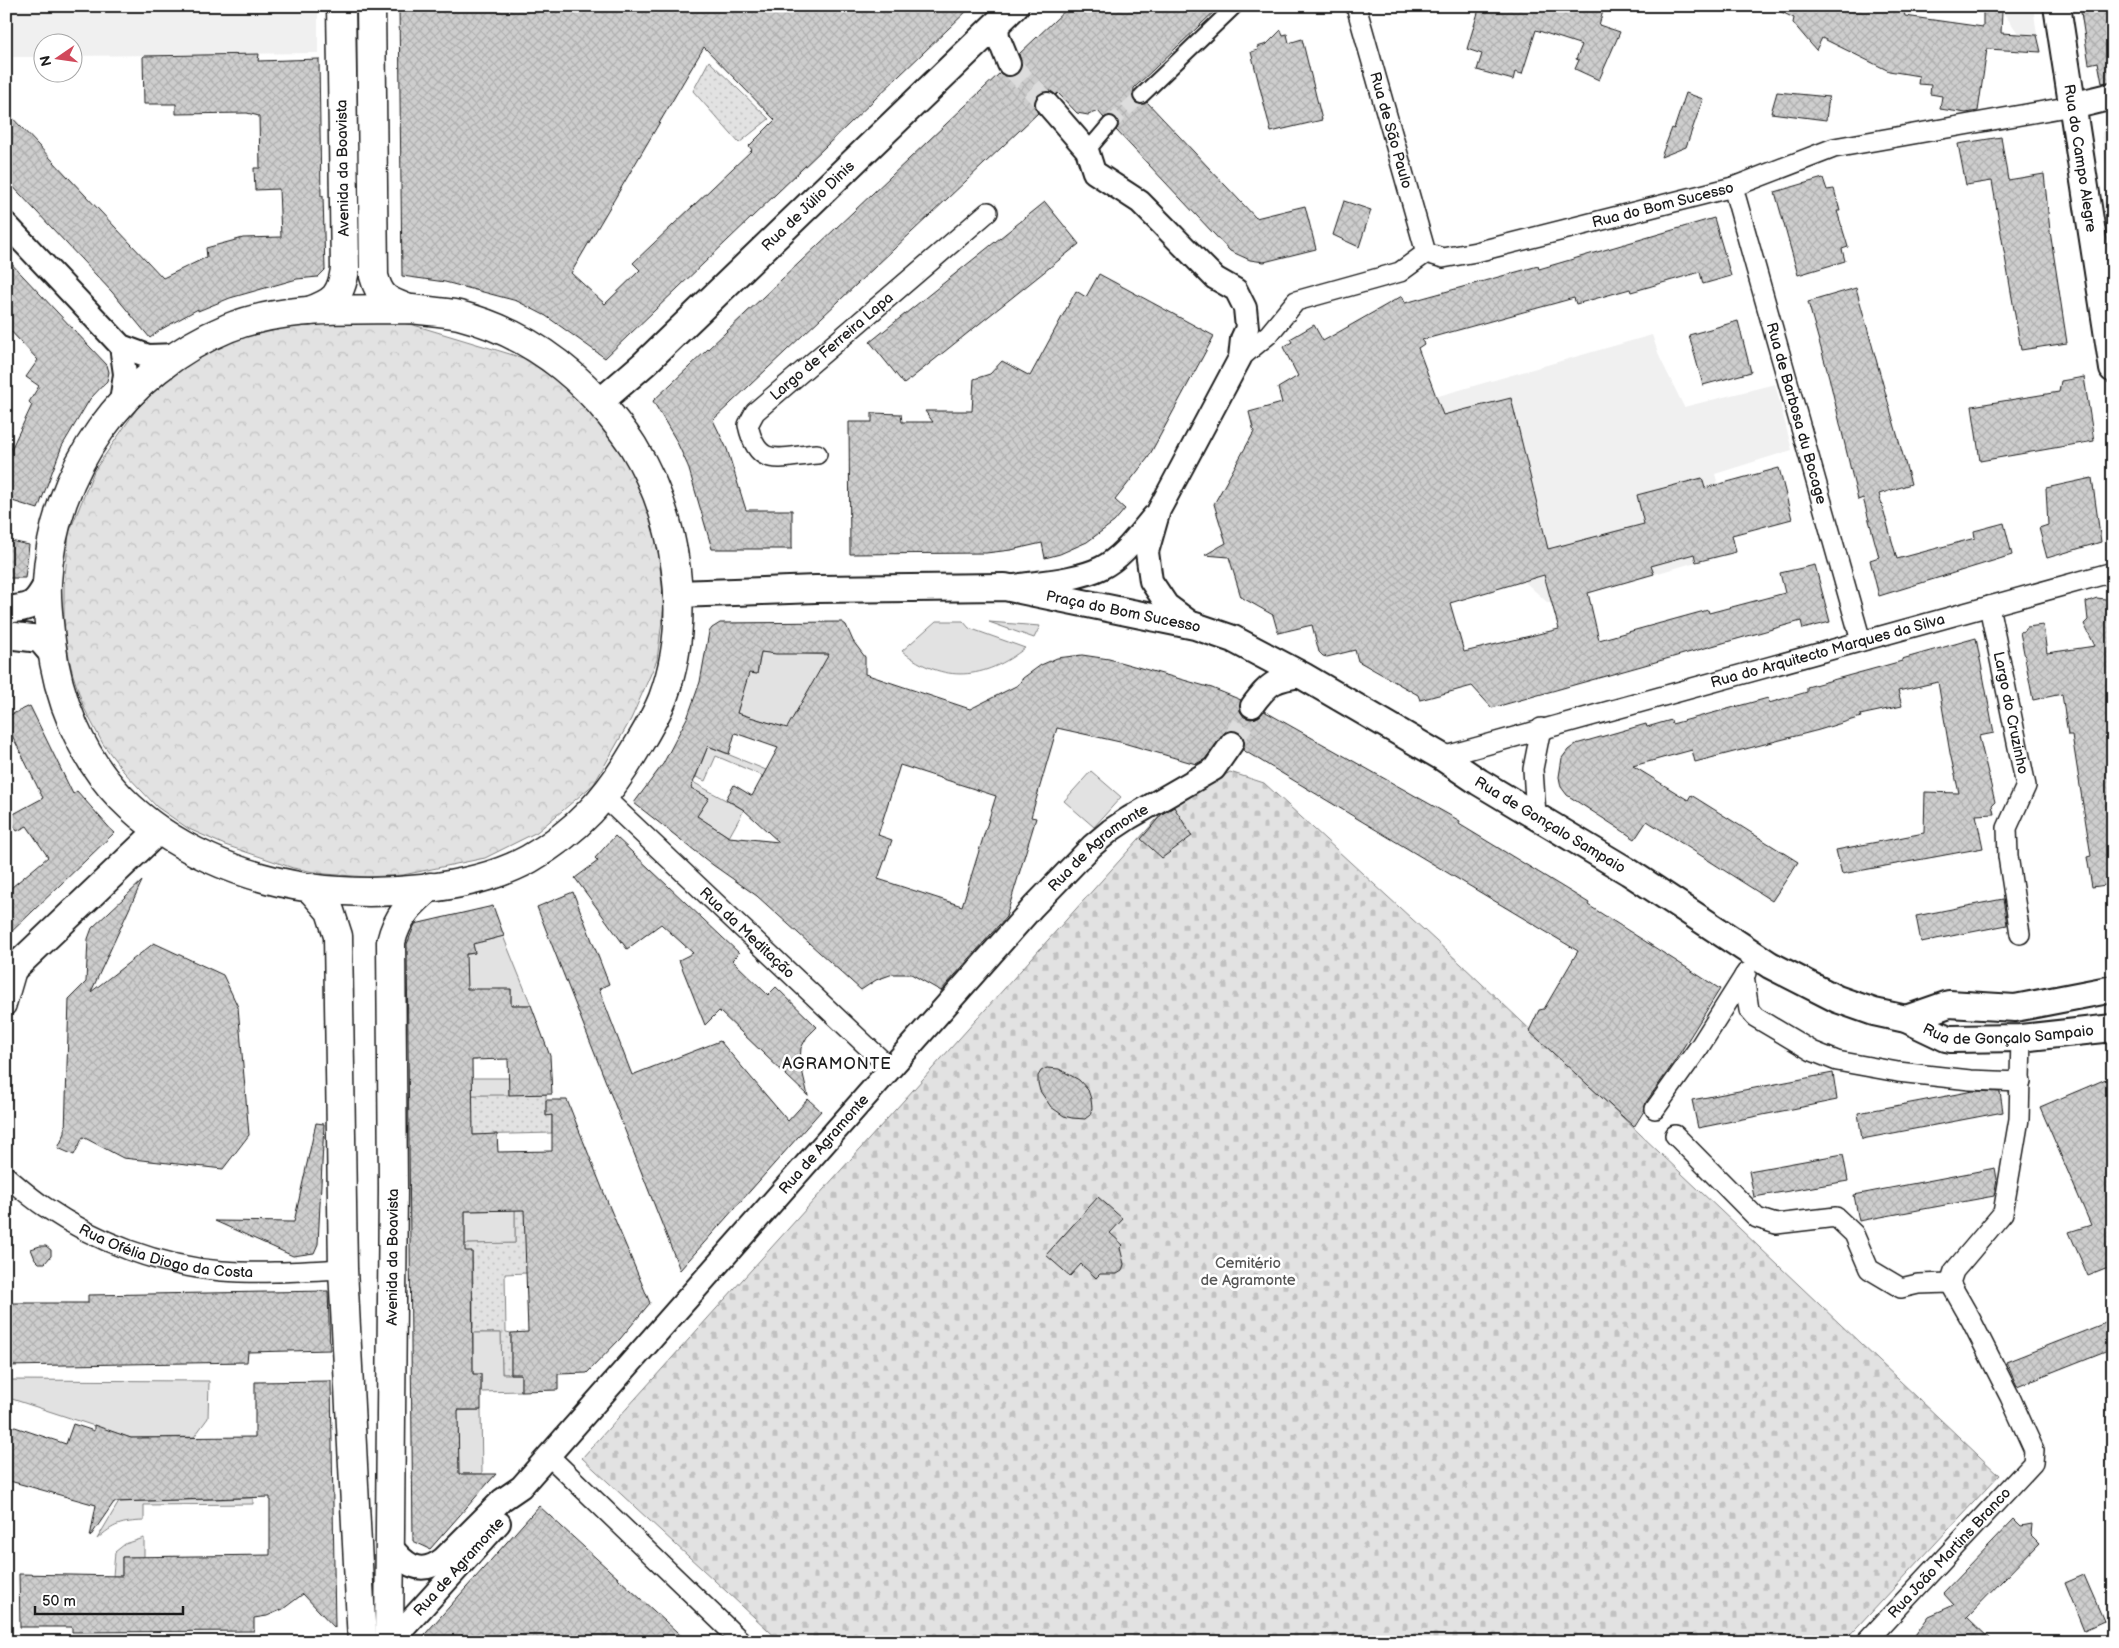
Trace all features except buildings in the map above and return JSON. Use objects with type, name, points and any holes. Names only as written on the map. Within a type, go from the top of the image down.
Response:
[{"type":"main road","name":"Avenida da Boavista","points":[[308,311],[324,305],[337,296],[342,285],[345,269],[340,6]]},
{"type":"main road","name":"Avenida da Boavista","points":[[370,6],[374,276],[377,288],[383,297],[392,303],[411,309]]},
{"type":"main road","name":"Rua do Campo Alegre","points":[[2057,6],[2113,370]]},
{"type":"main road","name":"Rua de Júlio Dinis","points":[[600,402],[644,364],[1006,15]]},
{"type":"main road","name":"Rua do Bom Sucesso","points":[[2072,106],[2113,96]]},
{"type":"main road","points":[[411,309],[454,314],[503,330],[534,345],[569,371],[600,402],[631,441],[657,494],[673,551],[677,594],[677,643],[671,672],[662,700],[650,727],[622,774],[604,798],[569,833],[526,860],[480,879],[390,892],[350,892],[310,888],[272,880],[213,860],[158,831],[121,798],[90,756],[68,710],[57,681],[52,653],[47,584],[51,544],[67,490],[76,468],[96,433],[121,402],[178,355],[209,336],[233,326],[266,317],[308,311],[411,309]]},
{"type":"main road","points":[[6,610],[28,608],[37,601],[47,584]]},
{"type":"main road","name":"Praça do Bom Sucesso","points":[[677,594],[816,589],[1005,587],[1195,626]]},
{"type":"main road","name":"Rua de Gonçalo Sampaio","points":[[1195,626],[1233,638],[1303,676],[1442,757],[1479,782],[1629,872],[1750,966],[1806,985],[1837,999],[1874,1012],[1906,1019],[1946,1038],[2022,1038],[2113,1028]]},
{"type":"main road","points":[[6,635],[40,638],[52,653]]},
{"type":"main road","points":[[12,970],[158,831]]},
{"type":"main road","name":"Avenida da Boavista","points":[[390,1635],[389,1544],[392,1451],[391,942],[394,930],[406,908],[430,887]]},
{"type":"main road","points":[[310,888],[330,911],[338,936],[343,1269],[363,1642]]},
{"type":"main road","name":"Rua de Gonçalo Sampaio","points":[[1906,1019],[1949,1004],[2015,1008],[2113,989]]},
{"type":"main road","points":[[1906,1019],[2017,1023],[2113,1011]]},
{"type":"street","points":[[1141,96],[1235,6]]},
{"type":"street","name":"Rua de São Paulo","points":[[1356,6],[1426,253]]},
{"type":"street","points":[[1006,15],[998,37],[1008,64]]},
{"type":"street","points":[[1047,104],[1087,150],[1094,172],[1140,202],[1215,278],[1236,290],[1245,308],[1247,328],[1242,339],[1240,358]]},
{"type":"street","name":"Rua do Bom Sucesso","points":[[1426,253],[1444,258],[1476,252],[1733,187],[1834,148],[2072,106]]},
{"type":"street","points":[[1093,144],[1110,124]]},
{"type":"street","name":"Rua de Barbosa du Bocage","points":[[1733,187],[1861,641]]},
{"type":"street","name":"Largo de Ferreira Lapa","points":[[817,454],[767,458],[756,450],[751,439],[748,425],[755,412],[988,212]]},
{"type":"street","points":[[6,224],[121,346],[148,356],[178,355]]},
{"type":"street","points":[[1240,358],[1269,334],[1296,301],[1400,272],[1426,253]]},
{"type":"street","points":[[121,346],[125,374],[121,402]]},
{"type":"street","name":"Praça do Bom Sucesso","points":[[1195,626],[1167,605],[1151,581],[1146,552],[1159,510],[1240,358]]},
{"type":"street","name":"Praça do Bom Sucesso","points":[[1005,587],[1082,575],[1101,568],[1122,552],[1159,510]]},
{"type":"street","name":"Rua do Arquitecto Marques da Silva","points":[[1442,757],[1502,741],[1541,728],[2113,572]]},
{"type":"street","name":"Largo do Cruzinho","points":[[1989,606],[2026,786],[2007,828],[2008,856],[2020,934]]},
{"type":"street","points":[[1252,706],[1264,689],[1270,685],[1278,681],[1303,676]]},
{"type":"street","points":[[1536,815],[1533,769],[1541,728]]},
{"type":"street","name":"Rua de Agramonte","points":[[389,1544],[399,1557],[413,1566],[423,1569],[432,1567],[443,1559],[502,1500],[521,1487],[1033,907],[1092,846],[1129,818],[1214,770],[1232,743]]},
{"type":"street","name":"Rua da Meditação","points":[[604,798],[890,1068]]},
{"type":"street","points":[[1750,966],[1749,1010],[1755,1017],[1812,1050],[1837,1061],[1907,1073],[1970,1080],[2021,1082]]},
{"type":"street","points":[[1655,1109],[1700,1046],[1750,966]]},
{"type":"street","points":[[6,1006],[12,970]]},
{"type":"street","points":[[1675,1135],[1757,1218],[1776,1224],[1836,1217],[1854,1234],[1869,1269],[1901,1288],[1918,1284],[1950,1282],[1954,1270],[2003,1213],[2019,1119],[2022,1038]]},
{"type":"street","name":"Rua Ofélia Diogo da Costa","points":[[6,1176],[45,1207],[89,1232],[141,1255],[221,1271],[343,1269]]},
{"type":"street","name":"Rua João Martins Branco","points":[[1866,1642],[2032,1463],[2034,1450],[2010,1397],[1950,1282]]},
{"type":"street","points":[[548,1456],[742,1642]]},
{"type":"street","name":"Rua de Agramonte","points":[[390,1635],[512,1510],[521,1487]]},
{"type":"street","name":"Rua de Agramonte","points":[[390,1635],[443,1559]]},
{"type":"street","name":"Rua de Agramonte","points":[[363,1642],[377,1634],[390,1635]]},
{"type":"shaded area","points":[[6,6],[318,6],[318,53],[82,56],[82,32],[32,32],[32,57],[6,57]]},
{"type":"shaded area","points":[[1996,6],[2033,6],[2037,35],[2018,33]]},
{"type":"shaded area","points":[[2111,117],[2113,117],[2113,217],[2102,133]]},
{"type":"shaded area","points":[[1652,335],[1660,358],[1684,407],[1775,384],[1792,450],[1715,474],[1727,516],[1696,562],[1552,604],[1547,602],[1525,582],[1512,565],[1486,516],[1435,397]]},
{"type":"green space","points":[[709,61],[769,119],[739,143],[693,91]]},
{"type":"green space","points":[[319,320],[407,323],[523,358],[552,377],[578,398],[603,426],[631,466],[657,535],[664,605],[657,660],[631,719],[594,784],[537,832],[485,858],[403,875],[367,877],[325,874],[293,868],[225,845],[189,829],[157,807],[124,772],[103,744],[84,708],[72,672],[64,632],[64,586],[69,533],[94,471],[136,410],[204,343]]},
{"type":"green space","points":[[936,621],[963,621],[969,628],[1025,648],[995,667],[979,672],[964,674],[948,673],[933,669],[917,662],[902,651]]},
{"type":"green space","points":[[989,622],[1040,626],[1034,638]]},
{"type":"green space","points":[[761,652],[829,655],[789,729],[737,713],[743,693],[734,690],[740,671],[757,674]]},
{"type":"green space","points":[[708,746],[766,770],[763,776],[716,756],[705,781],[696,777]]},
{"type":"green space","points":[[1091,771],[1121,797],[1094,827],[1064,801]]},
{"type":"green space","name":"Cemitério de Agramonte","points":[[1230,772],[1264,783],[1461,964],[1999,1475],[1844,1642],[781,1642],[582,1458],[1165,810]]},
{"type":"green space","points":[[689,780],[744,810],[729,837],[697,816],[686,785]]},
{"type":"green space","points":[[478,931],[481,942],[503,936],[531,1005],[511,1005],[511,989],[477,1053],[477,1060],[460,1060],[467,1004],[458,956],[475,953],[470,933]]},
{"type":"green space","points":[[472,1078],[509,1078],[509,1095],[472,1095]]},
{"type":"green space","points":[[546,1094],[546,1115],[552,1115],[552,1133],[470,1135],[472,1095]]},
{"type":"green space","points":[[574,1209],[526,1273],[505,1274],[506,1332],[511,1333],[511,1374],[502,1374],[501,1333],[462,1333],[473,1328],[473,1297],[462,1283],[473,1283],[472,1252],[462,1251],[462,1244],[515,1243],[515,1210]]},
{"type":"green space","points":[[515,1210],[515,1243],[465,1244],[465,1211]]},
{"type":"green space","points":[[473,1333],[501,1333],[502,1374],[521,1374],[521,1391],[481,1392],[481,1375],[473,1374]]},
{"type":"green space","points":[[6,1380],[209,1381],[208,1418],[194,1437],[131,1438],[6,1397]]},
{"type":"green space","points":[[481,1410],[482,1474],[459,1474],[450,1411]]},
{"type":"green space","points":[[253,1498],[253,1504],[144,1505],[144,1521],[118,1525],[97,1539],[119,1502]]},
{"type":"green space","points":[[144,1538],[144,1557],[122,1557],[122,1576],[113,1576],[115,1552],[125,1544]]},
{"type":"tunnel","points":[[1009,64],[1047,104]]},
{"type":"tunnel","points":[[1110,124],[1141,96]]},
{"type":"tunnel","points":[[1232,743],[1252,706]]},
{"type":"district","name":"AGRAMONTE","points":[[837,1064]]}]
